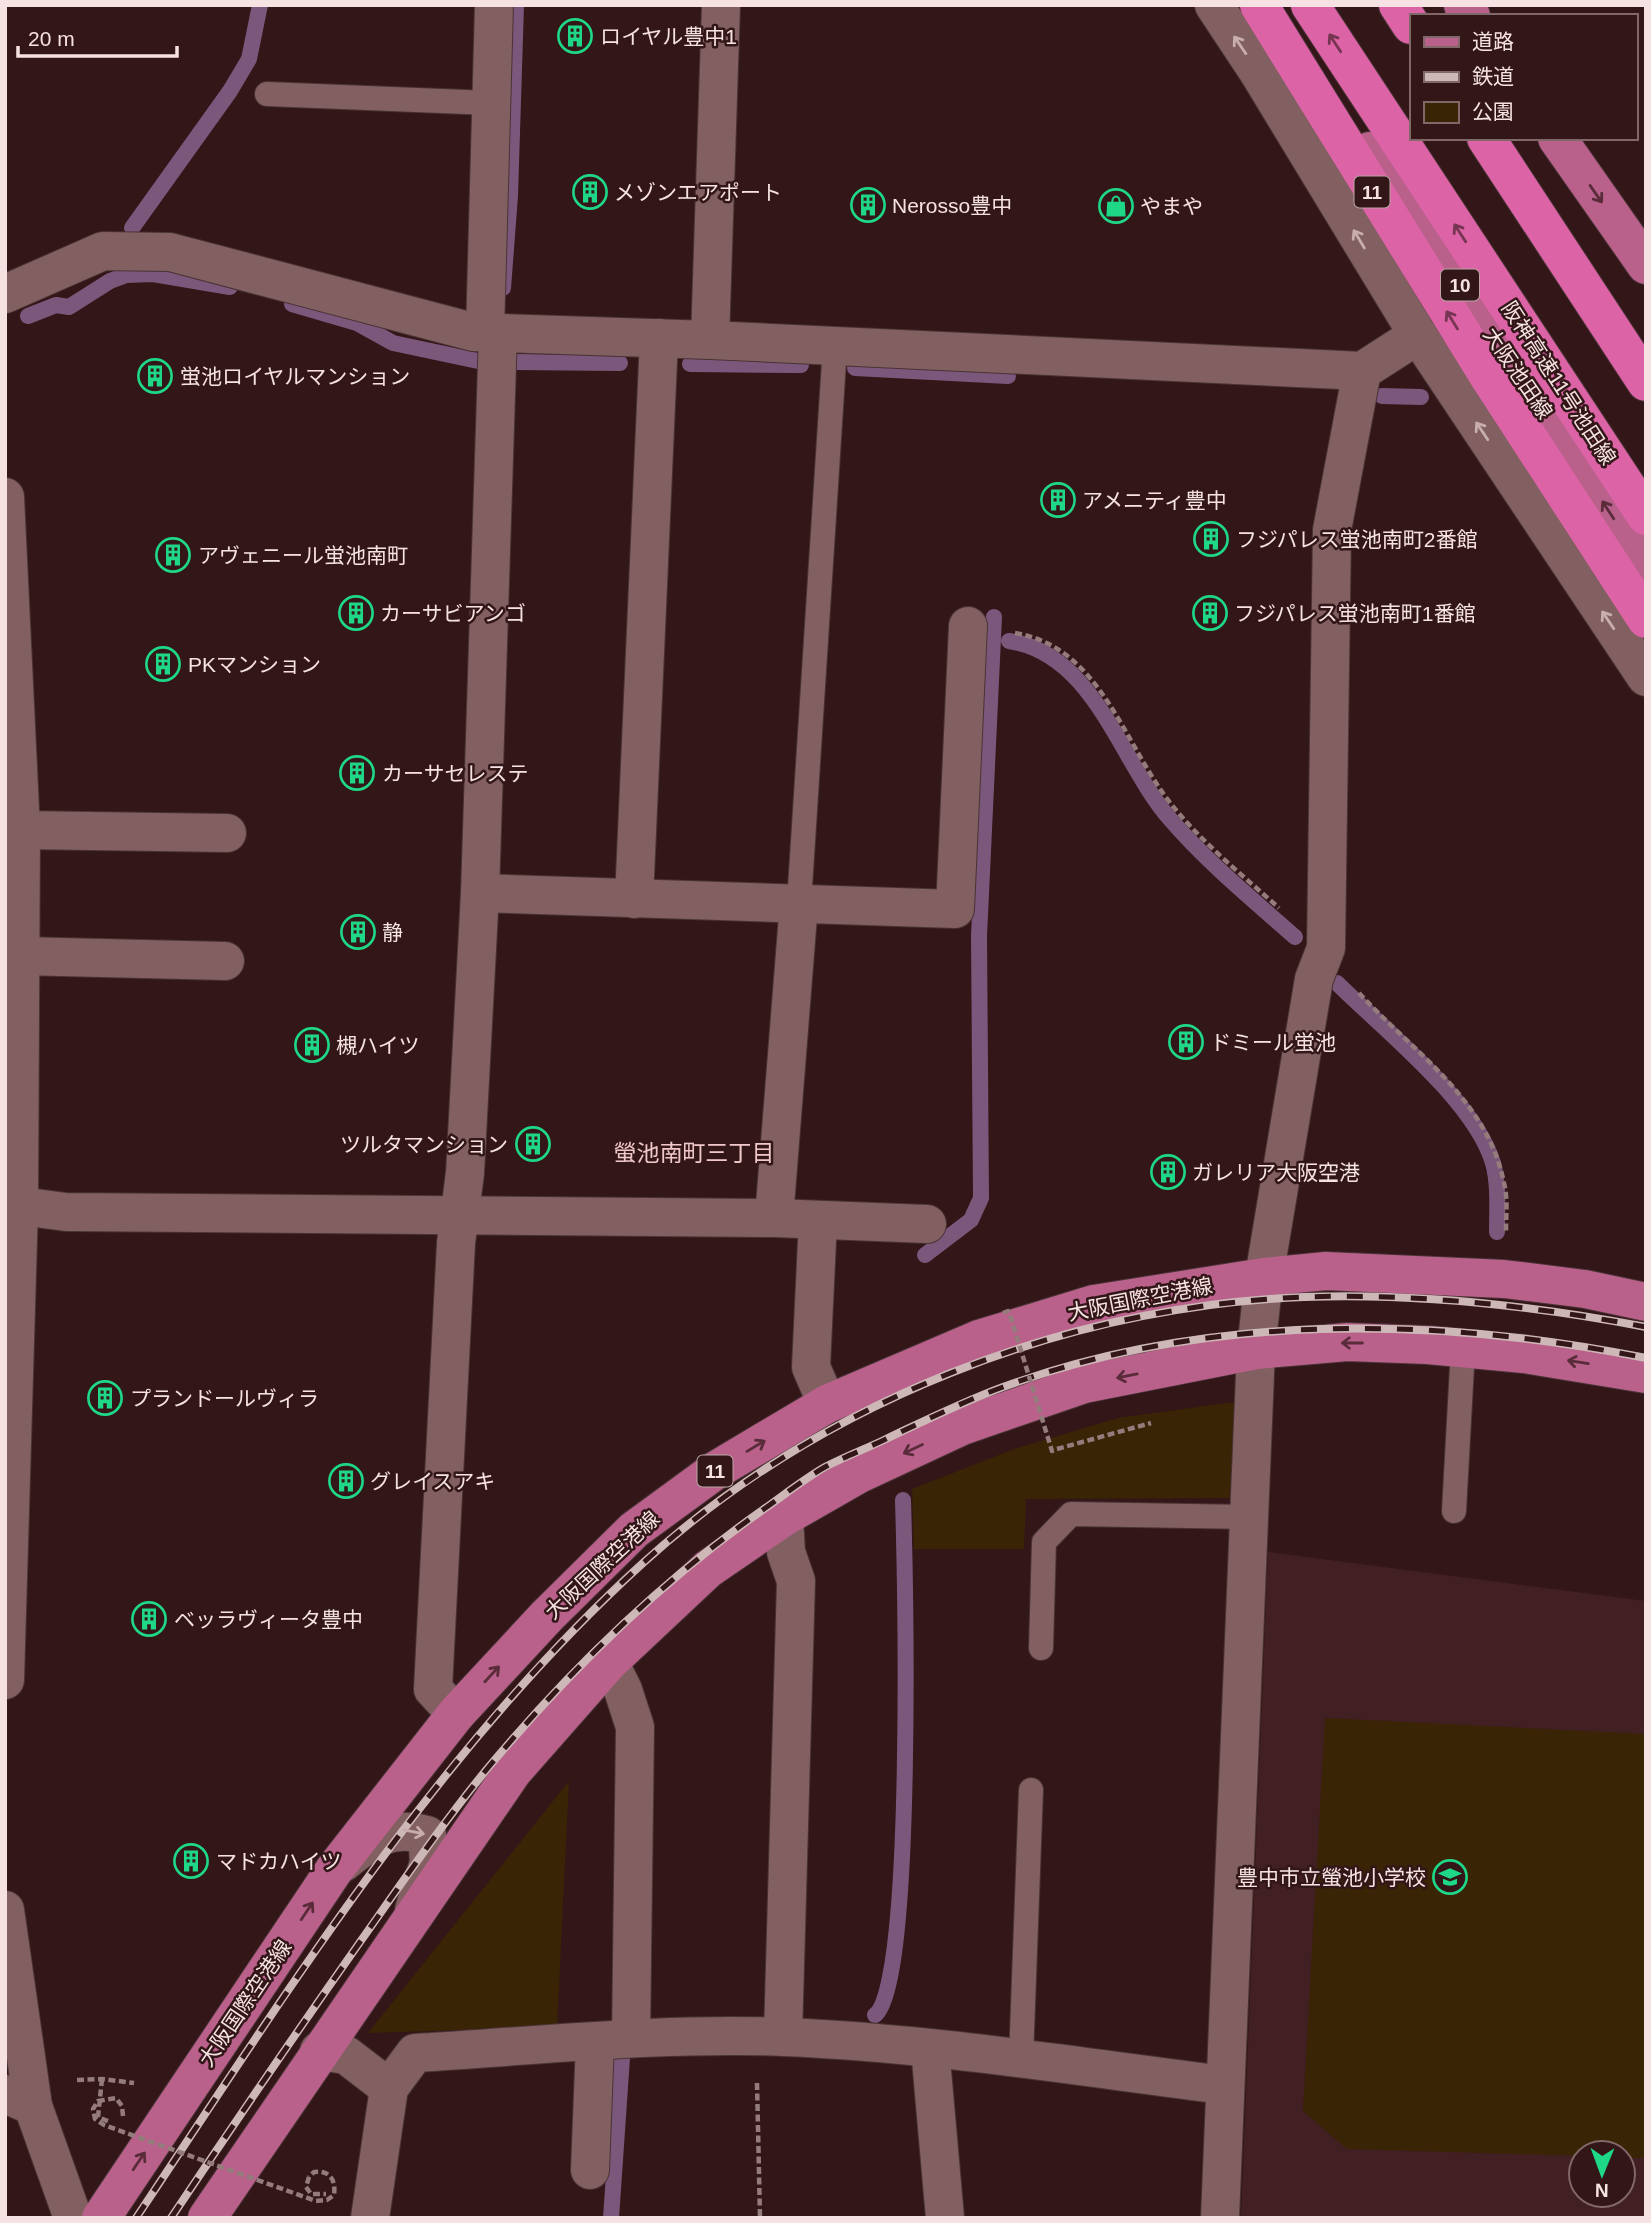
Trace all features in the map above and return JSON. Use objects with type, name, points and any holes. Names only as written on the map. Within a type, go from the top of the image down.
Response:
[{"type":"highway","name":"11","points":[[1259,5],[1474,354],[1646,619]]},
{"type":"highway","name":"阪神高速11号池田線","points":[[1310,5],[1646,516]]},
{"type":"highway","points":[[1398,5],[1410,23]]},
{"type":"highway","points":[[1487,140],[1646,382]]},
{"type":"highway","points":[[1508,172],[1646,348]]},
{"type":"main road","name":"大阪池田線","points":[[1271,5],[1646,567]]},
{"type":"main road","points":[[1558,140],[1646,265]]},
{"type":"main road","name":"大阪国際空港線","points":[[101,2218],[334,1870],[456,1714],[547,1616],[634,1530],[716,1470],[827,1404],[979,1339],[1094,1304],[1264,1277],[1326,1271],[1504,1279],[1572,1287],[1646,1303]]},
{"type":"main road","points":[[207,2218],[413,1912],[513,1771],[609,1662],[708,1569],[784,1517],[859,1474],[962,1426],[1084,1384],[1256,1350],[1347,1342],[1463,1348],[1524,1354],[1646,1374]]},
{"type":"street","points":[[456,1714],[433,1689],[480,893],[491,332],[491,103],[494,5]]},
{"type":"street","points":[[710,340],[721,5]]},
{"type":"street","points":[[1214,5],[1259,73],[1418,335],[1646,677]]},
{"type":"street","points":[[5,294],[103,250],[170,252],[473,332],[710,340],[1362,371],[1418,335]]},
{"type":"street","points":[[634,899],[659,338]]},
{"type":"street","points":[[1220,2218],[1256,1350],[1264,1277],[1314,979],[1325,948],[1332,530],[1362,371]]},
{"type":"street","points":[[5,497],[21,830],[5,1680]]},
{"type":"street","points":[[480,893],[955,909],[968,626]]},
{"type":"street","points":[[21,830],[227,833]]},
{"type":"street","points":[[774,1218],[799,903]]},
{"type":"street","points":[[20,956],[225,961]]},
{"type":"street","points":[[12,1205],[66,1212],[774,1218],[927,1224]]},
{"type":"street","points":[[818,1220],[811,1367],[827,1404]]},
{"type":"street","points":[[770,2037],[796,1581],[786,1552],[784,1517]]},
{"type":"street","points":[[590,2170],[613,2040],[635,1727],[624,1689],[609,1662]]},
{"type":"street","points":[[334,1870],[373,1838],[405,1829],[427,1835],[429,1862],[413,1912]]},
{"type":"street","points":[[5,1910],[19,2100],[73,2218]]},
{"type":"street","points":[[370,2218],[389,2088],[415,2053],[613,2040],[770,2037],[930,2048],[1225,2085]]},
{"type":"street","points":[[930,2048],[944,2218]]},
{"type":"street","points":[[319,2051],[345,2055],[389,2088]]},
{"type":"lane","points":[[267,94],[491,103]]},
{"type":"lane","points":[[799,903],[835,346]]},
{"type":"lane","points":[[1454,1511],[1463,1348]]},
{"type":"lane","points":[[1041,1648],[1044,1542],[1071,1514],[1249,1517]]},
{"type":"lane","points":[[1021,2059],[1031,1790]]},
{"type":"path","points":[[1003,1313],[1008,1311],[1011,1318],[1052,1451],[1151,1423]]},
{"type":"path","points":[[760,2218],[770,2037]]},
{"type":"path","points":[[102,2079],[99,2098],[98,2108],[99,2117],[106,2122],[116,2122],[122,2116],[122,2106],[116,2098],[106,2097],[98,2101],[93,2109],[96,2119],[104,2125],[316,2201],[327,2200],[334,2195],[335,2184],[330,2175],[324,2171],[314,2172],[309,2177],[306,2187],[311,2194],[323,2196],[331,2191],[332,2181],[334,2171]]},
{"type":"path","points":[[71,2080],[132,2082],[141,2088]]},
{"type":"shaded area","name":"豊中市立螢池小学校","points":[[1268,1552],[1646,1601],[1646,2218],[1241,2218]]},
{"type":"green space","points":[[1234,1402],[1234,1498],[1026,1499],[1024,1549],[914,1549],[912,1489],[1014,1449],[1118,1418]]},
{"type":"green space","points":[[1325,1718],[1646,1734],[1646,2158],[1637,2158],[1637,2139],[1567,2139],[1567,2156],[1347,2149],[1303,2111]]},
{"type":"green space","points":[[569,1781],[557,2027],[368,2033]]},
{"type":"waterway","points":[[132,228],[230,91],[249,59],[260,5]]},
{"type":"waterway","points":[[503,288],[510,196],[516,5]]},
{"type":"waterway","points":[[28,316],[56,305],[69,307],[110,281],[126,275],[153,274],[230,287]]},
{"type":"waterway","points":[[292,304],[357,323],[393,343],[478,361]]},
{"type":"waterway","points":[[512,362],[620,363]]},
{"type":"waterway","points":[[690,364],[801,365]]},
{"type":"waterway","points":[[855,368],[1008,376]]},
{"type":"waterway","points":[[1382,396],[1421,397]]},
{"type":"waterway","points":[[925,1255],[971,1220],[981,1198],[979,936],[994,617]]},
{"type":"waterway","points":[[1009,641],[1039,650],[1063,666],[1085,688],[1103,713],[1152,796],[1170,819],[1214,865],[1295,937]]},
{"type":"waterway","points":[[1337,983],[1426,1067],[1448,1091],[1483,1139],[1495,1171],[1497,1232]]},
{"type":"waterway","points":[[875,2015],[888,1987],[897,1932],[902,1857],[906,1685],[903,1500]]},
{"type":"waterway","points":[[611,2218],[622,2058]]},
{"type":"railway","points":[[136,2218],[251,2045],[370,1874],[499,1712],[569,1635],[643,1563],[713,1505],[788,1454],[868,1410],[951,1373],[1037,1343],[1125,1320],[1214,1305],[1304,1297],[1433,1299],[1519,1307],[1646,1327]]},
{"type":"railway","points":[[171,2218],[406,1876],[470,1790],[518,1733],[583,1663],[652,1598],[726,1537],[825,1467],[1003,1387],[1080,1363],[1160,1345],[1240,1334],[1322,1329],[1404,1329],[1485,1334],[1646,1358]]},
{"type":"place","name":"ロイヤル豊中1","points":[[575,36]]},
{"type":"place","name":"メゾンエアポート","points":[[590,192]]},
{"type":"place","name":"Nerosso豊中","points":[[868,205]]},
{"type":"place","name":"やまや","points":[[1116,206]]},
{"type":"place","name":"蛍池ロイヤルマンション","points":[[155,376]]},
{"type":"place","name":"アメニティ豊中","points":[[1058,500]]},
{"type":"place","name":"フジパレス蛍池南町2番館","points":[[1211,539]]},
{"type":"place","name":"アヴェニール蛍池南町","points":[[173,555]]},
{"type":"place","name":"カーサビアンゴ","points":[[356,613]]},
{"type":"place","name":"フジパレス蛍池南町1番館","points":[[1210,613]]},
{"type":"place","name":"PKマンション","points":[[163,664]]},
{"type":"place","name":"カーサセレステ","points":[[357,773]]},
{"type":"place","name":"静","points":[[358,932]]},
{"type":"place","name":"ドミール蛍池","points":[[1186,1042]]},
{"type":"place","name":"槻ハイツ","points":[[312,1045]]},
{"type":"place","name":"ツルタマンション","points":[[533,1144]]},
{"type":"place","name":"ガレリア大阪空港","points":[[1168,1172]]},
{"type":"place","name":"プランドールヴィラ","points":[[105,1398]]},
{"type":"place","name":"グレイスアキ","points":[[346,1481]]},
{"type":"place","name":"ベッラヴィータ豊中","points":[[149,1619]]},
{"type":"place","name":"マドカハイツ","points":[[191,1861]]},
{"type":"place","name":"豊中市立螢池小学校","points":[[1450,1877]]},
{"type":"district","name":"螢池南町三丁目","points":[[694,1153]]}]
